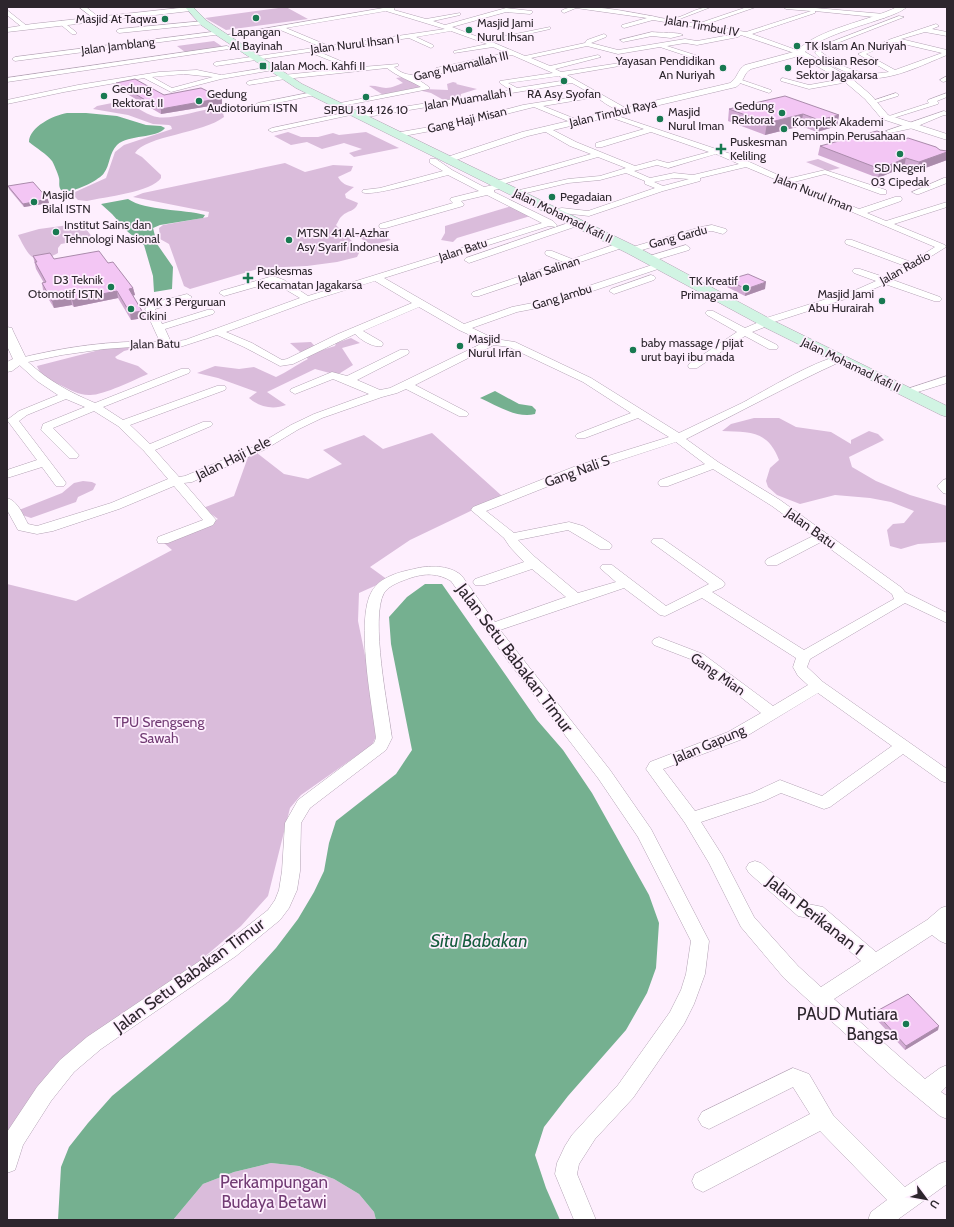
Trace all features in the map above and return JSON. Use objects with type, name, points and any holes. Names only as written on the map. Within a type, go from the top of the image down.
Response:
[{"type":"main road","name":"Jalan Mohamad Kafi II","points":[[189,8],[219,37],[255,59],[277,76],[312,96],[351,116],[398,135],[447,160],[493,188],[518,193],[527,205],[567,226],[621,248],[660,268],[758,326],[833,361],[908,392],[947,412]]},
{"type":"street","points":[[83,7],[98,19]]},
{"type":"street","points":[[564,11],[574,7]]},
{"type":"street","name":"Jalan Timbul IV","points":[[577,7],[655,17],[746,34],[800,53]]},
{"type":"street","points":[[672,20],[708,7]]},
{"type":"street","points":[[698,25],[753,7]]},
{"type":"street","points":[[786,7],[884,16]]},
{"type":"street","points":[[829,10],[836,7]]},
{"type":"street","points":[[769,91],[739,81],[743,70],[748,67],[800,53],[804,47],[810,44],[846,29],[884,16],[903,7]]},
{"type":"street","points":[[7,30],[189,8]]},
{"type":"street","points":[[7,80],[32,71],[95,62],[113,64],[219,37],[280,28],[391,8],[494,45],[563,74],[599,95],[604,100],[625,110]]},
{"type":"street","name":"Jalan Nurul Ihsan I","points":[[216,64],[327,47],[411,37],[448,28],[506,10],[530,12]]},
{"type":"street","points":[[632,14],[642,10]]},
{"type":"street","points":[[617,52],[687,41],[697,43],[746,34],[819,10]]},
{"type":"street","points":[[8,13],[25,27]]},
{"type":"street","points":[[405,23],[424,21],[458,14]]},
{"type":"street","points":[[624,26],[655,17]]},
{"type":"street","points":[[901,17],[858,32],[825,46],[819,50],[818,53],[859,74],[866,76],[891,72],[893,74],[905,69],[903,68],[947,53]]},
{"type":"street","points":[[62,23],[74,33]]},
{"type":"street","points":[[119,31],[204,23]]},
{"type":"street","points":[[891,72],[861,55],[893,40],[936,26]]},
{"type":"street","points":[[694,31],[711,27]]},
{"type":"street","points":[[280,28],[327,47]]},
{"type":"street","points":[[473,38],[519,28]]},
{"type":"street","points":[[486,42],[548,28]]},
{"type":"street","points":[[846,29],[872,35]]},
{"type":"street","points":[[926,30],[947,34]]},
{"type":"street","points":[[623,40],[652,34],[671,36],[687,33]]},
{"type":"street","points":[[588,44],[589,41],[604,36]]},
{"type":"street","name":"Jalan Jamblang","points":[[15,59],[96,48],[219,37]]},
{"type":"street","points":[[411,37],[431,46]]},
{"type":"street","points":[[879,37],[947,53]]},
{"type":"street","points":[[86,42],[91,43],[96,48]]},
{"type":"street","points":[[359,43],[373,50]]},
{"type":"street","points":[[517,91],[502,82],[530,77],[563,74],[634,61],[617,52],[588,44],[524,58]]},
{"type":"street","points":[[456,52],[494,45]]},
{"type":"street","points":[[660,45],[696,57]]},
{"type":"street","points":[[85,50],[95,62]]},
{"type":"street","points":[[309,50],[341,63],[349,70]]},
{"type":"street","points":[[8,52],[15,59],[55,86]]},
{"type":"street","name":"Gang Muamallah III","points":[[389,66],[401,76],[409,77],[444,72],[438,69],[513,53]]},
{"type":"street","points":[[800,53],[848,80],[887,118],[909,126],[947,136]]},
{"type":"street","points":[[549,68],[598,57]]},
{"type":"street","points":[[100,74],[118,70],[113,64]]},
{"type":"street","points":[[145,76],[171,90],[221,77],[277,76],[396,65]]},
{"type":"street","points":[[7,102],[55,86],[194,72],[204,72],[221,77]]},
{"type":"street","points":[[249,83],[277,76]]},
{"type":"street","points":[[272,130],[351,116],[427,88],[409,77]]},
{"type":"street","points":[[783,80],[809,87],[848,80]]},
{"type":"street","name":"Jalan Muamallah I","points":[[351,116],[574,81]]},
{"type":"street","name":"Jalan Timbul Raya","points":[[447,160],[477,151],[505,140],[606,114],[714,90],[733,85],[739,81]]},
{"type":"street","name":"Gang Haji Misan","points":[[398,135],[458,124],[523,108],[599,95]]},
{"type":"street","points":[[872,102],[896,95]]},
{"type":"street","points":[[887,118],[938,103],[930,101],[947,95]]},
{"type":"street","points":[[258,105],[312,96]]},
{"type":"street","points":[[536,106],[574,122]]},
{"type":"street","points":[[890,131],[946,113]]},
{"type":"street","name":"Jalan Nurul Iman","points":[[606,114],[747,164],[786,182],[886,223]]},
{"type":"street","points":[[547,129],[573,144],[599,154],[650,180],[668,176],[686,175],[694,177],[747,164]]},
{"type":"street","points":[[599,144],[649,130]]},
{"type":"street","points":[[518,193],[568,181],[600,178],[657,162],[668,166],[716,152]]},
{"type":"street","points":[[383,226],[460,204],[454,200],[599,154]]},
{"type":"street","points":[[433,161],[449,172],[493,188],[567,226]]},
{"type":"street","points":[[366,192],[380,190],[449,172]]},
{"type":"street","points":[[786,182],[825,172],[883,192]]},
{"type":"street","name":"Jalan Batu","points":[[20,361],[84,348],[132,344],[167,345],[187,343],[307,299],[377,278],[552,217],[562,210],[589,213],[660,189],[697,179],[694,177]]},
{"type":"street","points":[[650,180],[648,182],[661,187],[660,189]]},
{"type":"street","points":[[916,192],[947,180]]},
{"type":"street","points":[[860,212],[898,199]]},
{"type":"street","points":[[886,223],[947,204]]},
{"type":"street","name":"Jalan Radio","points":[[886,223],[944,248]]},
{"type":"street","points":[[469,260],[567,226]]},
{"type":"street","name":"Gang Gardu","points":[[621,248],[704,229],[712,228],[723,231]]},
{"type":"street","points":[[849,242],[911,265]]},
{"type":"street","name":"Jalan Salinan","points":[[476,294],[572,262],[621,248]]},
{"type":"street","points":[[614,291],[660,268],[686,248]]},
{"type":"street","name":"Jalan Radio","points":[[692,366],[758,326],[861,292],[944,248]]},
{"type":"street","points":[[549,252],[572,262]]},
{"type":"street","name":"Gang Jambu","points":[[463,328],[515,309],[545,304],[660,268]]},
{"type":"street","points":[[856,271],[937,300]]},
{"type":"street","points":[[224,293],[273,278],[307,299]]},
{"type":"street","name":"Jalan Batu","points":[[377,278],[463,328],[493,342],[511,344],[562,367],[586,380],[678,438],[714,464],[776,502],[897,591],[900,595],[947,619]]},
{"type":"street","points":[[167,345],[150,309],[152,306],[187,297]]},
{"type":"street","points":[[218,332],[282,363],[306,354],[356,330],[420,304]]},
{"type":"street","points":[[159,328],[210,312]]},
{"type":"street","points":[[710,313],[758,326],[773,347]]},
{"type":"street","points":[[356,330],[364,337],[378,344]]},
{"type":"street","points":[[7,331],[20,361],[41,379],[66,395],[95,407],[122,424],[148,449],[210,520],[162,540]]},
{"type":"street","name":"Jalan Haji Lele","points":[[7,502],[15,511],[23,526],[37,530],[115,506],[175,481],[188,479],[260,448],[295,426],[407,385],[493,342]]},
{"type":"street","points":[[348,380],[404,352]]},
{"type":"street","points":[[7,368],[20,361]]},
{"type":"street","name":"Gang Nali S","points":[[511,537],[477,510],[580,470],[698,430],[792,380],[833,361]]},
{"type":"street","points":[[73,454],[46,428],[50,424],[185,371]]},
{"type":"street","points":[[295,390],[329,376],[348,380],[379,394]]},
{"type":"street","points":[[908,392],[947,379]]},
{"type":"street","points":[[407,385],[463,414]]},
{"type":"street","points":[[122,424],[221,388]]},
{"type":"street","points":[[60,483],[10,421],[23,413],[66,395]]},
{"type":"street","points":[[581,436],[640,414]]},
{"type":"street","points":[[148,449],[207,424]]},
{"type":"street","points":[[7,474],[44,462]]},
{"type":"street","points":[[664,483],[714,464]]},
{"type":"street","points":[[947,483],[943,486],[947,490]]},
{"type":"street","points":[[576,598],[534,564],[514,544],[510,539],[511,537],[569,526],[578,529],[605,546]]},
{"type":"street","points":[[772,562],[822,536]]},
{"type":"street","points":[[607,568],[665,612],[718,584],[658,542]]},
{"type":"street","points":[[480,582],[534,564]]},
{"type":"street","name":"Jalan Setu Babakan Timur","points":[[7,1163],[15,1138],[44,1094],[67,1066],[94,1043],[229,952],[274,915],[283,903],[288,890],[291,871],[293,823],[297,814],[304,804],[380,746],[384,738],[372,634],[373,603],[382,587],[395,579],[429,570],[446,572],[456,578],[513,658],[604,774],[645,834],[700,941],[700,960],[694,981],[675,1024],[623,1095],[579,1144],[566,1166],[566,1174],[585,1220]]},
{"type":"street","points":[[491,628],[618,585]]},
{"type":"street","points":[[702,592],[804,656]]},
{"type":"street","points":[[900,595],[901,600],[804,656],[800,667],[803,673],[818,686],[947,777]]},
{"type":"street","name":"Gang Mian","points":[[659,642],[698,657],[772,714]]},
{"type":"street","name":"Jalan Gapung","points":[[691,819],[654,768],[734,736],[818,686]]},
{"type":"street","points":[[903,746],[824,803],[780,786],[758,797],[691,819],[716,860],[747,922],[791,972],[925,1092],[947,1109]]},
{"type":"street","name":"Jalan Perikanan 1","points":[[755,868],[804,911],[817,912],[875,962]]},
{"type":"street","name":"Jalan Perikanan 1","points":[[820,998],[940,919],[947,936]]},
{"type":"street","points":[[925,1092],[947,1074]]},
{"type":"street","points":[[709,1118],[793,1077],[802,1081],[826,1122],[903,1201]]},
{"type":"street","points":[[703,1182],[818,1121],[822,1120],[826,1122]]},
{"type":"street","points":[[879,1220],[903,1201],[947,1171]]},
{"type":"green space","name":"Lapangan Al Bayinah","points":[[286,7],[308,19],[226,30],[205,18]]},
{"type":"green space","points":[[214,41],[223,47],[185,52],[177,46]]},
{"type":"green space","points":[[403,77],[413,79],[429,79],[419,81],[419,85],[423,89],[448,90],[447,84],[453,82],[477,89],[461,94],[460,100],[447,102],[431,93],[418,90],[385,96],[369,86],[390,88],[403,83],[396,78]]},
{"type":"green space","points":[[123,102],[157,117],[163,118],[215,108],[222,109],[224,117],[203,127],[162,138],[141,147],[135,153],[142,157],[161,175],[161,178],[156,183],[127,193],[87,201],[78,200],[74,196],[75,192],[106,178],[115,152],[124,145],[172,129],[169,125],[153,124],[128,115],[93,109],[97,106]]},
{"type":"green space","points":[[288,132],[301,137],[318,137],[333,133],[339,135],[366,132],[399,148],[354,157],[349,153],[362,149],[344,143],[322,149],[307,142],[291,145],[274,136]]},
{"type":"green space","points":[[818,159],[840,168],[828,171],[806,162]]},
{"type":"green space","points":[[285,163],[305,172],[333,165],[353,166],[351,171],[338,177],[344,184],[354,187],[345,194],[346,198],[358,203],[355,208],[341,217],[336,225],[355,244],[359,253],[357,257],[337,262],[307,266],[261,268],[190,289],[184,286],[169,244],[160,239],[159,228],[163,225],[208,217],[209,212],[133,197],[143,193]]},
{"type":"green space","points":[[518,204],[537,214],[457,238],[453,242],[441,240],[445,233],[445,226]]},
{"type":"green space","points":[[69,225],[86,229],[93,238],[61,244],[58,248],[58,253],[44,258],[32,257],[18,235],[39,229]]},
{"type":"green space","points":[[372,229],[391,240],[372,245],[353,234]]},
{"type":"green space","points":[[351,338],[360,343],[342,348],[353,365],[337,375],[315,369],[267,392],[286,405],[281,407],[266,407],[257,404],[249,398],[257,392],[218,378],[197,373],[215,366],[239,369],[254,367],[276,377],[308,359],[290,343],[311,342],[319,351],[335,346],[336,343]]},
{"type":"green space","points":[[134,344],[140,347],[124,351],[115,357],[138,366],[148,374],[95,395],[77,393],[46,378],[37,366],[111,347]]},
{"type":"green space","points":[[754,418],[779,418],[796,427],[831,432],[851,444],[851,440],[869,431],[878,434],[884,440],[849,457],[852,467],[876,481],[910,495],[947,506],[947,542],[918,544],[901,549],[890,546],[887,530],[893,524],[904,523],[914,511],[891,502],[870,498],[835,495],[800,504],[777,495],[768,487],[766,481],[770,468],[779,460],[769,443],[763,438],[749,433],[722,431],[731,424]]},
{"type":"green space","name":"TPU Srengseng Sawah","points":[[432,433],[502,496],[410,540],[370,567],[388,580],[359,593],[358,621],[380,728],[372,745],[301,795],[290,808],[268,896],[241,926],[93,1051],[35,1110],[7,1152],[7,584],[76,601],[172,550],[164,543],[218,519],[203,508],[234,496],[248,457],[257,453],[284,474],[308,479],[342,464],[323,450],[364,435],[383,449]]},
{"type":"green space","points":[[83,481],[96,484],[93,490],[78,497],[76,502],[31,518],[22,515],[19,510],[62,493],[74,483]]},
{"type":"green space","name":"Perkampungan Budaya Betawi","points":[[271,1163],[299,1166],[334,1179],[359,1194],[374,1212],[376,1220],[173,1220],[203,1184],[234,1172]]},
{"type":"water","points":[[67,113],[117,116],[146,125],[161,126],[165,128],[155,134],[128,139],[117,145],[114,148],[106,170],[101,176],[77,189],[65,191],[61,190],[59,186],[59,177],[50,158],[29,142],[33,131],[43,123],[56,116]]},
{"type":"water","points":[[128,199],[154,208],[205,215],[203,218],[160,225],[153,228],[157,244],[173,267],[172,289],[154,292],[153,276],[144,245],[128,232],[101,204]]},
{"type":"water","points":[[495,391],[519,404],[532,406],[536,410],[535,414],[521,415],[514,413],[480,398]]},
{"type":"water","name":"Situ Babakan","points":[[425,584],[442,584],[537,720],[563,750],[592,793],[649,895],[659,923],[656,968],[647,993],[626,1030],[568,1096],[544,1127],[535,1155],[546,1188],[560,1220],[376,1220],[374,1212],[359,1194],[334,1179],[299,1166],[271,1163],[234,1172],[203,1184],[173,1220],[58,1220],[61,1167],[69,1147],[112,1096],[228,1001],[276,948],[298,919],[314,892],[324,871],[329,843],[336,821],[396,774],[412,750],[391,644],[389,617],[407,597]]},
{"type":"building","points":[[135,79],[164,95],[201,88],[222,98],[161,109],[116,83]]},
{"type":"building","points":[[785,96],[839,115],[819,120],[803,114],[767,123],[729,109]]},
{"type":"building","points":[[877,131],[902,140],[908,138],[947,152],[919,162],[906,158],[880,169],[820,146]]},
{"type":"building","points":[[33,182],[48,199],[23,204],[8,186]]},
{"type":"building","points":[[99,251],[108,263],[113,262],[133,288],[129,289],[142,311],[130,313],[117,291],[72,300],[71,298],[52,301],[42,283],[46,282],[33,256],[50,253],[54,259]]},
{"type":"building","points":[[748,274],[766,282],[746,289],[728,280]]},
{"type":"building","name":"PAUD Mutiara Bangsa","points":[[908,994],[939,1026],[906,1046],[875,1012]]},
{"type":"place","name":"Lapangan Al Bayinah","points":[[256,18]]},
{"type":"place","name":"Masjid At Taqwa","points":[[165,19]]},
{"type":"place","name":"Masjid Jami Nurul Ihsan","points":[[469,30]]},
{"type":"place","name":"TK Islam An Nuriyah","points":[[797,46]]},
{"type":"place","name":"Jalan Moch. Kahfi II","points":[[263,66]]},
{"type":"place","name":"Yayasan Pendidikan An Nuriyah","points":[[723,68]]},
{"type":"place","name":"Kepolisian Resor Sektor Jagakarsa","points":[[788,68]]},
{"type":"place","name":"RA Asy Syofan","points":[[564,81]]},
{"type":"place","name":"Gedung Rektorat II","points":[[104,96]]},
{"type":"place","name":"SPBU 134 126 10","points":[[366,97]]},
{"type":"place","name":"Gedung Audiotorium ISTN","points":[[199,101]]},
{"type":"place","name":"Gedung Rektorat","points":[[782,113]]},
{"type":"place","name":"Masjid Nurul Iman","points":[[660,119]]},
{"type":"place","name":"Komplek Akademi Pemimpin Perusahaan","points":[[784,129]]},
{"type":"place","name":"Puskesman Keliling","points":[[721,149]]},
{"type":"place","name":"SD Negeri 03 Cipedak","points":[[900,154]]},
{"type":"place","name":"Pegadaian","points":[[552,197]]},
{"type":"place","name":"Masjid Bilal ISTN","points":[[34,202]]},
{"type":"place","name":"Institut Sains dan Tehnologi Nasional","points":[[56,232]]},
{"type":"place","name":"MTSN 41 Al-Azhar Asy Syarif Indonesia","points":[[289,240]]},
{"type":"place","name":"Puskesmas Kecamatan Jagakarsa","points":[[248,278]]},
{"type":"place","name":"D3 Teknik Otomotif ISTN","points":[[111,287]]},
{"type":"place","name":"TK Kreatif Primagama","points":[[746,288]]},
{"type":"place","name":"Masjid Jami Abu Hurairah","points":[[882,301]]},
{"type":"place","name":"SMK 3 Perguruan Cikini","points":[[131,309]]},
{"type":"place","name":"Masjid Nurul Irfan","points":[[460,346]]},
{"type":"place","name":"baby massage / pijat urut bayi ibu mada","points":[[633,350]]},
{"type":"place","name":"PAUD Mutiara Bangsa","points":[[906,1024]]}]
